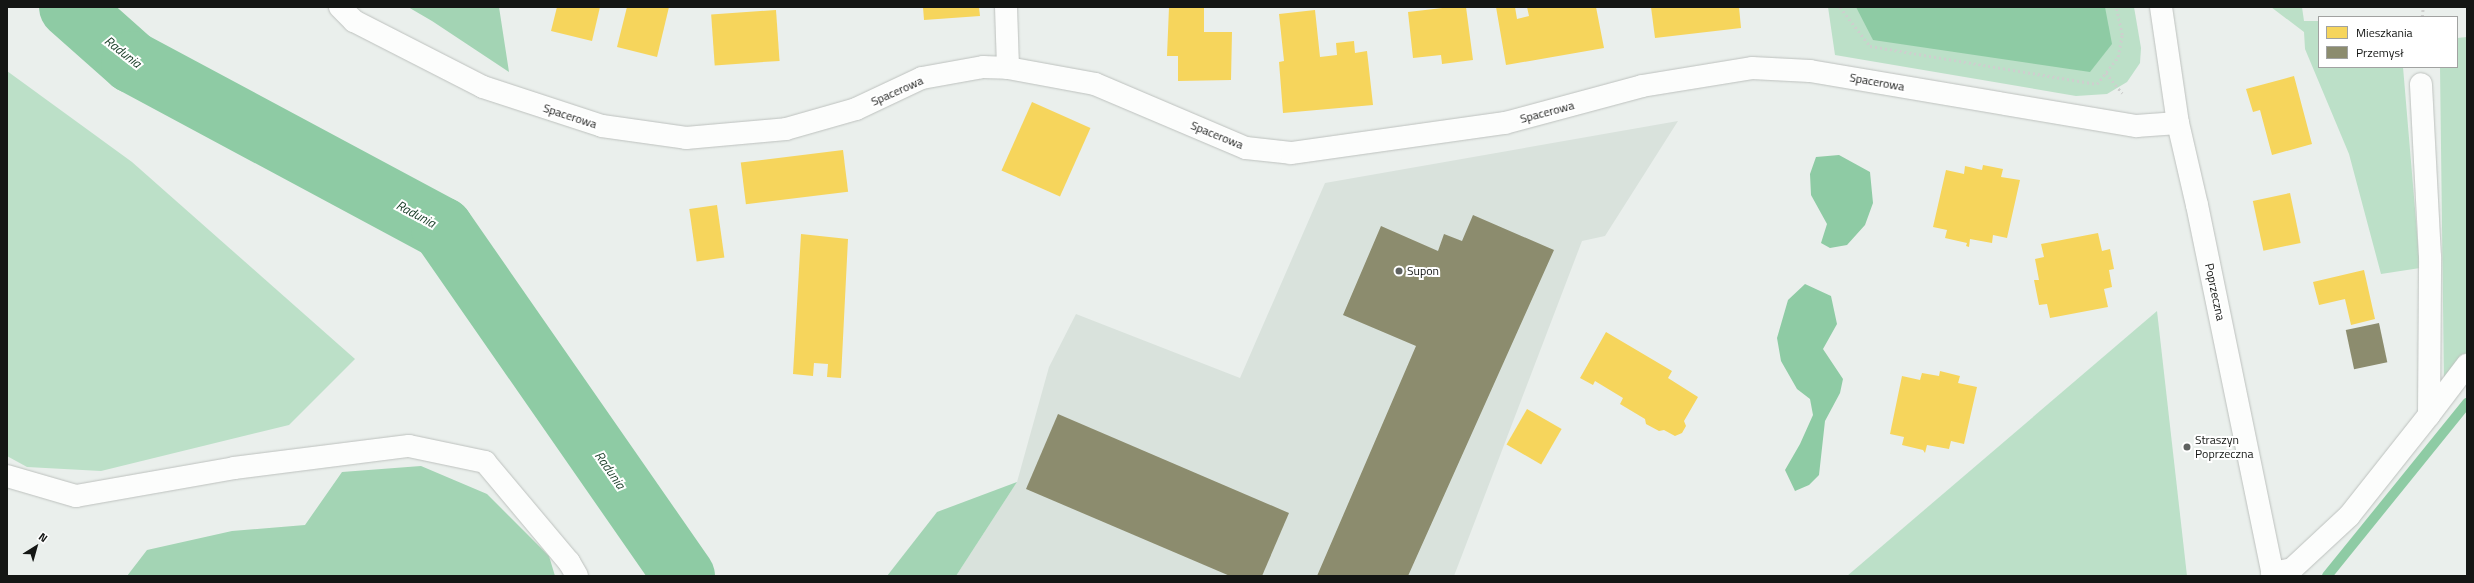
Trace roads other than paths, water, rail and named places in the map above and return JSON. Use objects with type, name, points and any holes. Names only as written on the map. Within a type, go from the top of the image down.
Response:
[{"type":"street","name":"Spacerowa","points":[[340,7],[354,21],[483,87],[602,126],[686,138],[786,129],[856,109],[922,78],[983,67],[1008,68],[1095,84],[1246,148],[1291,153],[1505,123],[1642,86],[1752,68],[1810,71],[2136,126],[2178,123]]},
{"type":"street","points":[[1006,7],[1008,68]]},
{"type":"street","name":"Poprzeczna","points":[[2161,7],[2178,123],[2197,205],[2273,575]]},
{"type":"street","points":[[2421,84],[2430,258],[2429,414]]},
{"type":"street","points":[[2273,575],[2292,569],[2349,516],[2467,365]]},
{"type":"street","points":[[7,476],[76,496],[234,468],[409,446],[485,462],[569,562],[577,576]]},
{"type":"waterway","name":"Radunia","points":[[70,7],[132,62],[442,228],[684,576]]},
{"type":"waterway","points":[[2327,576],[2467,403]]},
{"type":"place","name":"Supon","points":[[1399,271]]},
{"type":"place","name":"Straszyn Poprzeczna","points":[[2187,447]]}]
